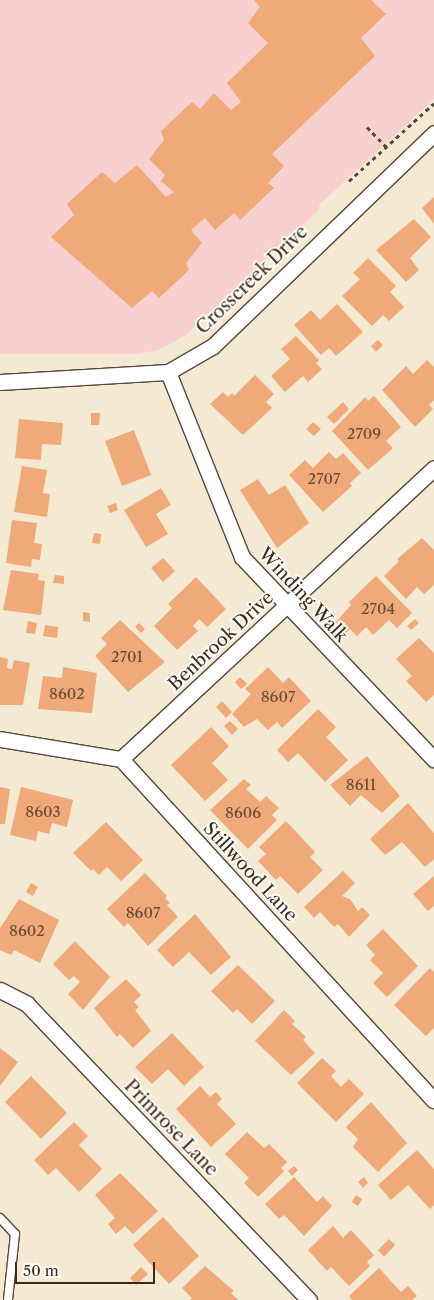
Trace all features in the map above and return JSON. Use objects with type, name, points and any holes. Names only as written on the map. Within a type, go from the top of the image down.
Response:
[{"type":"street","name":"Crosscreek Drive","points":[[0,382],[168,372],[213,346],[434,132]]},
{"type":"street","name":"Winding Walk","points":[[168,372],[242,557],[434,759]]},
{"type":"street","name":"Benbrook Drive","points":[[120,759],[434,468]]},
{"type":"street","points":[[0,740],[120,759]]},
{"type":"street","name":"Stillwood Lane","points":[[120,759],[434,1100]]},
{"type":"street","name":"Primrose Lane","points":[[0,990],[27,1004],[309,1300]]},
{"type":"lane","points":[[0,1218],[15,1234],[8,1300]]},
{"type":"path","points":[[350,181],[434,103]]},
{"type":"path","points":[[367,126],[391,153]]},
{"type":"shaded area","points":[[0,0],[434,0],[434,99],[320,204],[318,211],[186,335],[159,350],[136,354],[0,354]]},
{"type":"building","points":[[254,0],[371,0],[386,14],[361,38],[375,56],[272,154],[284,166],[268,183],[274,188],[240,220],[234,213],[215,230],[205,218],[191,230],[202,243],[186,263],[189,270],[159,298],[152,291],[132,308],[51,237],[74,215],[67,204],[102,172],[115,183],[137,165],[166,197],[174,192],[161,181],[165,175],[149,159],[164,140],[161,131],[192,102],[200,109],[214,93],[231,110],[241,102],[227,83],[268,43],[248,23],[260,7]]},
{"type":"building","points":[[434,197],[434,224],[422,208]]},
{"type":"building","points":[[414,219],[431,237],[410,258],[419,270],[406,282],[376,250]]},
{"type":"building","points":[[368,258],[396,286],[390,292],[404,307],[389,321],[383,315],[372,326],[342,296],[360,279],[353,273]]},
{"type":"building","points":[[337,304],[363,332],[336,356],[329,348],[321,355],[294,325],[311,310],[320,320]]},
{"type":"building","points":[[296,336],[319,360],[316,363],[322,369],[308,382],[303,376],[285,392],[271,376],[290,359],[281,349]]},
{"type":"building","points":[[378,340],[383,345],[376,352],[371,346]]},
{"type":"building","points":[[427,360],[434,367],[434,400],[429,405],[433,409],[415,427],[382,390],[406,366],[413,374]]},
{"type":"building","points":[[255,375],[274,394],[266,402],[272,408],[243,435],[210,404],[223,392],[228,397],[232,393],[234,396]]},
{"type":"building","points":[[374,396],[401,427],[386,441],[393,448],[368,470],[332,431],[365,397],[368,401]]},
{"type":"building","points":[[343,402],[349,409],[334,424],[327,417]]},
{"type":"building","points":[[91,413],[100,413],[99,425],[91,425]]},
{"type":"building","points":[[19,419],[63,423],[61,445],[42,444],[41,460],[15,458]]},
{"type":"building","points":[[313,422],[321,429],[314,436],[306,429]]},
{"type":"building","points":[[134,430],[151,475],[122,486],[105,441]]},
{"type":"building","points":[[329,452],[336,459],[343,453],[361,473],[350,483],[352,486],[323,512],[289,475],[305,460],[313,468]]},
{"type":"building","points":[[22,466],[47,470],[43,493],[50,494],[47,517],[14,512]]},
{"type":"building","points":[[258,479],[269,495],[285,485],[309,523],[277,548],[240,490]]},
{"type":"building","points":[[161,488],[171,505],[156,514],[168,534],[146,547],[124,510]]},
{"type":"building","points":[[116,503],[118,510],[110,513],[107,506]]},
{"type":"building","points":[[12,520],[37,523],[34,543],[42,544],[40,560],[32,559],[31,567],[6,563]]},
{"type":"building","points":[[94,533],[101,534],[100,544],[92,543]]},
{"type":"building","points":[[422,538],[434,550],[434,585],[424,594],[417,587],[406,599],[384,576],[399,561],[397,559]]},
{"type":"building","points":[[163,558],[175,571],[163,582],[151,568]]},
{"type":"building","points":[[11,570],[39,574],[38,580],[45,581],[41,615],[3,610]]},
{"type":"building","points":[[55,575],[64,576],[64,584],[53,583]]},
{"type":"building","points":[[376,576],[412,613],[397,628],[389,620],[373,635],[366,627],[357,636],[350,629],[345,634],[334,624],[351,605],[349,602]]},
{"type":"building","points":[[196,577],[226,609],[207,627],[199,619],[193,626],[198,631],[177,650],[154,626],[172,608],[168,604]]},
{"type":"building","points":[[83,612],[90,613],[90,622],[83,621]]},
{"type":"building","points":[[415,619],[419,623],[411,630],[407,626]]},
{"type":"building","points":[[120,620],[165,662],[128,692],[95,656],[107,644],[101,638]]},
{"type":"building","points":[[28,621],[37,623],[35,634],[26,633]]},
{"type":"building","points":[[139,623],[145,629],[141,633],[135,627]]},
{"type":"building","points":[[45,625],[58,627],[57,638],[43,636]]},
{"type":"building","points":[[419,638],[434,653],[434,695],[426,702],[406,681],[412,676],[396,659]]},
{"type":"building","points":[[0,657],[8,659],[7,668],[12,669],[14,660],[30,663],[23,705],[0,705]]},
{"type":"building","points":[[63,667],[97,673],[92,713],[38,709],[43,676],[62,678]]},
{"type":"building","points":[[268,667],[283,683],[289,677],[311,701],[282,728],[277,722],[268,730],[257,719],[244,727],[232,714],[251,694],[245,689]]},
{"type":"building","points":[[240,677],[247,684],[241,689],[235,682]]},
{"type":"building","points":[[222,701],[232,712],[226,718],[216,707]]},
{"type":"building","points":[[318,709],[336,727],[326,737],[348,760],[325,782],[298,753],[288,762],[277,750]]},
{"type":"building","points":[[230,721],[238,729],[232,735],[224,726]]},
{"type":"building","points":[[211,727],[229,746],[212,763],[228,780],[205,801],[171,765]]},
{"type":"building","points":[[367,756],[400,796],[382,813],[361,795],[350,806],[330,785]]},
{"type":"building","points":[[244,779],[251,785],[246,789],[260,802],[266,796],[279,808],[272,815],[277,820],[248,849],[210,810]]},
{"type":"building","points":[[0,787],[10,789],[5,824],[0,824]]},
{"type":"building","points":[[21,787],[73,800],[67,827],[52,823],[49,834],[38,831],[36,841],[10,835]]},
{"type":"building","points":[[408,803],[434,833],[434,859],[425,867],[402,842],[385,855],[370,839]]},
{"type":"building","points":[[286,821],[315,852],[310,857],[323,870],[298,894],[280,876],[276,880],[258,861],[266,854],[259,847]]},
{"type":"building","points":[[106,822],[143,860],[121,881],[107,867],[99,875],[93,869],[91,871],[73,853]]},
{"type":"building","points":[[343,871],[355,883],[342,896],[350,899],[358,911],[362,907],[370,915],[349,937],[338,924],[334,927],[320,912],[314,918],[304,907]]},
{"type":"building","points":[[145,873],[167,896],[165,898],[170,903],[167,905],[178,917],[148,946],[128,923],[124,927],[107,909]]},
{"type":"building","points":[[434,876],[434,906],[428,911],[413,894]]},
{"type":"building","points":[[31,883],[38,887],[33,896],[26,892]]},
{"type":"building","points":[[19,899],[59,920],[40,963],[14,950],[11,955],[0,950],[0,928]]},
{"type":"building","points":[[195,914],[231,957],[211,975],[189,952],[173,967],[157,950]]},
{"type":"building","points":[[383,929],[418,966],[387,997],[373,983],[383,973],[370,960],[375,955],[366,945]]},
{"type":"building","points":[[75,941],[110,977],[83,1010],[68,994],[80,982],[74,976],[69,980],[53,964]]},
{"type":"building","points":[[238,965],[275,1001],[252,1024],[237,1009],[233,1013],[211,991]]},
{"type":"building","points":[[430,968],[434,972],[434,1028],[426,1036],[394,1005]]},
{"type":"building","points":[[126,979],[141,995],[134,1002],[139,1007],[135,1010],[151,1031],[133,1048],[120,1034],[117,1037],[94,1008]]},
{"type":"building","points":[[284,1010],[295,1021],[292,1024],[306,1037],[303,1040],[315,1053],[291,1075],[255,1041]]},
{"type":"building","points":[[172,1033],[204,1067],[184,1086],[168,1069],[152,1084],[135,1067]]},
{"type":"building","points":[[0,1048],[18,1062],[0,1086]]},
{"type":"building","points":[[322,1058],[336,1071],[331,1076],[341,1087],[349,1079],[364,1094],[336,1122],[297,1083]]},
{"type":"building","points":[[31,1076],[67,1113],[41,1139],[5,1102]]},
{"type":"building","points":[[200,1086],[210,1097],[216,1092],[222,1099],[217,1104],[236,1124],[211,1147],[176,1109]]},
{"type":"building","points":[[371,1102],[407,1143],[378,1172],[353,1147],[358,1139],[346,1127]]},
{"type":"building","points":[[74,1122],[88,1136],[79,1145],[102,1169],[79,1192],[56,1168],[48,1175],[34,1160]]},
{"type":"building","points":[[247,1132],[264,1148],[269,1144],[287,1162],[281,1168],[284,1171],[258,1197],[244,1183],[249,1178],[225,1154]]},
{"type":"building","points":[[417,1150],[434,1169],[434,1205],[430,1209],[408,1185],[391,1200],[378,1185]]},
{"type":"building","points":[[294,1166],[298,1170],[292,1176],[288,1171]]},
{"type":"building","points":[[120,1173],[158,1211],[133,1234],[125,1226],[116,1234],[108,1224],[115,1218],[95,1195]]},
{"type":"building","points":[[294,1177],[317,1202],[323,1196],[332,1206],[304,1236],[284,1215],[279,1219],[265,1204]]},
{"type":"building","points":[[364,1177],[368,1183],[363,1188],[358,1182]]},
{"type":"building","points":[[356,1195],[362,1199],[358,1206],[352,1202]]},
{"type":"building","points":[[163,1217],[199,1256],[169,1284],[133,1245]]},
{"type":"building","points":[[333,1226],[343,1238],[351,1230],[374,1255],[367,1262],[370,1266],[349,1286],[331,1267],[327,1271],[308,1250]]},
{"type":"building","points":[[389,1239],[395,1245],[384,1257],[378,1250]]},
{"type":"building","points":[[205,1266],[234,1291],[231,1293],[238,1300],[190,1300],[192,1298],[182,1288]]},
{"type":"building","points":[[141,1267],[148,1274],[136,1285],[130,1278]]},
{"type":"building","points":[[379,1268],[401,1292],[408,1286],[417,1296],[412,1300],[352,1300],[349,1296]]}]
